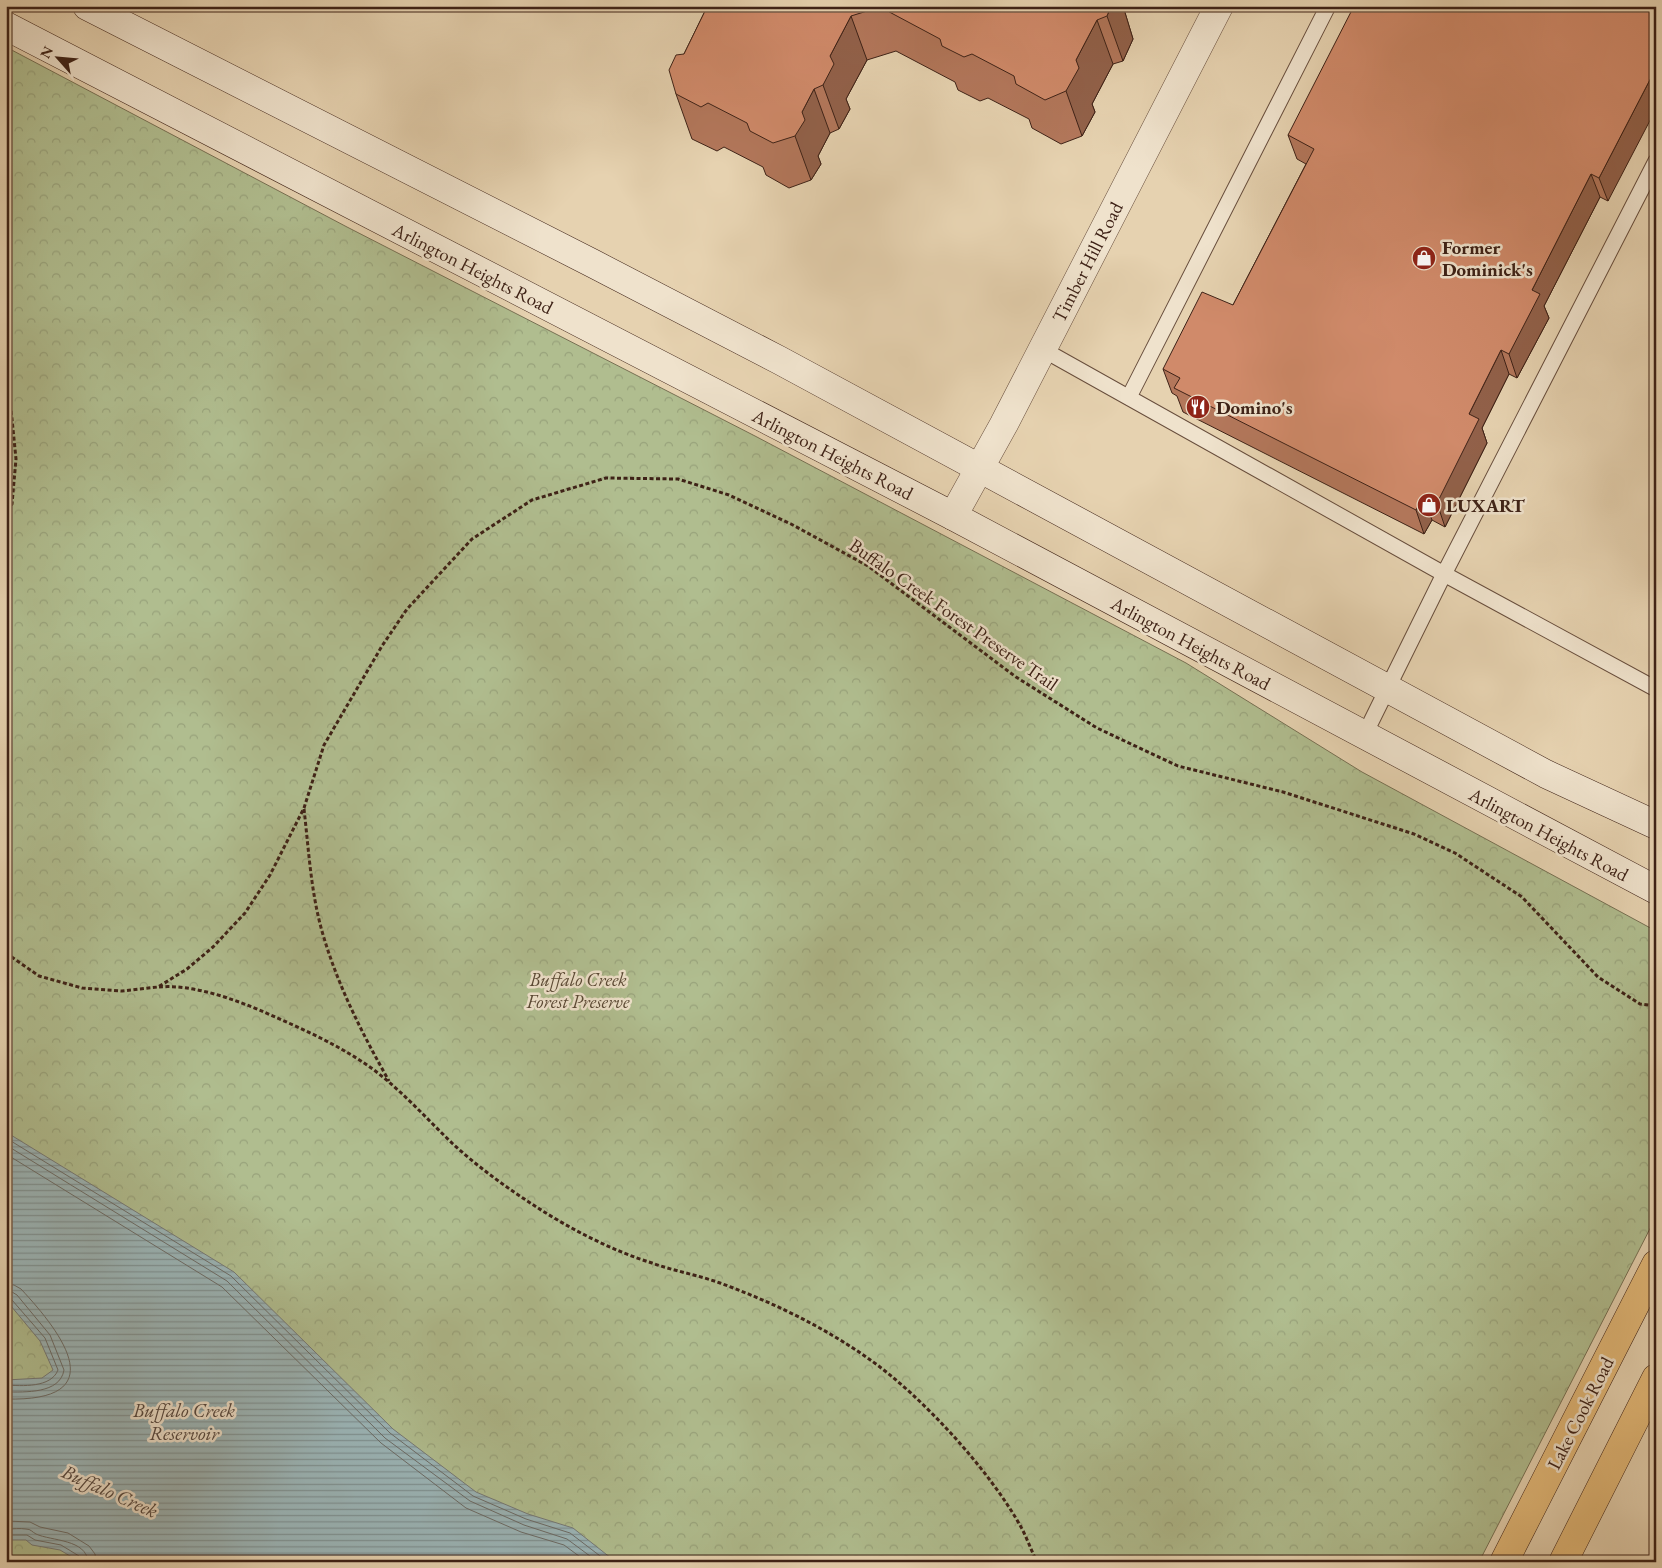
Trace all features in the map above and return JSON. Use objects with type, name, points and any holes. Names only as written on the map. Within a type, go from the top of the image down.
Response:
[{"type":"main road","points":[[87,6],[779,360],[1546,774],[1656,825]]},
{"type":"main road","name":"Timber Hill Road","points":[[953,516],[980,468],[1219,6]]},
{"type":"main road","name":"Arlington Heights Road","points":[[6,26],[953,516],[1656,890]]},
{"type":"main road","name":"Lake Cook Road","points":[[1504,1562],[1656,1264]]},
{"type":"main road","points":[[1563,1562],[1656,1378]]},
{"type":"lane","points":[[1129,397],[1328,6]]},
{"type":"lane","points":[[1364,736],[1444,574],[1656,161]]},
{"type":"lane","points":[[1042,349],[1444,574],[1656,689]]},
{"type":"path","points":[[6,399],[11,409],[16,459],[12,504],[6,514]]},
{"type":"path","name":"Buffalo Creek Forest Preserve Trail","points":[[158,987],[187,969],[213,947],[245,913],[270,874],[304,808],[324,745],[382,646],[407,609],[472,538],[532,500],[606,478],[678,479],[729,495],[791,524],[868,566],[1016,676],[1097,728],[1178,766],[1283,792],[1414,834],[1455,854],[1522,897],[1598,977],[1640,1004],[1656,1006]]},
{"type":"path","name":"Buffalo Creek Forest Preserve Trail","points":[[304,808],[314,893],[324,936],[339,981],[351,1008],[390,1084]]},
{"type":"path","name":"Buffalo Creek Forest Preserve Trail","points":[[6,953],[38,976],[82,988],[122,991],[173,986],[240,1002],[334,1044],[374,1070],[412,1103],[455,1146],[537,1207],[594,1239],[650,1263],[718,1282],[772,1303],[823,1331],[870,1360],[913,1396],[950,1433],[988,1477],[1020,1526],[1037,1562]]},
{"type":"green space","name":"Buffalo Creek Forest Preserve","points":[[6,47],[347,227],[755,436],[1186,663],[1362,772],[1656,931],[1656,1217],[1479,1562],[6,1562]]},
{"type":"water","name":"Buffalo Creek Reservoir","points":[[6,1132],[234,1272],[393,1429],[476,1492],[528,1514],[573,1528],[616,1562],[80,1562],[60,1550],[32,1545],[26,1540],[6,1540],[6,1380],[42,1378],[53,1370],[40,1341],[6,1300]]},
{"type":"building","points":[[705,6],[1111,6],[1107,16],[1097,20],[1076,60],[1079,68],[1066,91],[1045,100],[1016,84],[1014,76],[972,54],[964,57],[942,46],[940,39],[880,7],[851,16],[830,56],[834,64],[823,85],[814,89],[802,112],[805,120],[795,136],[773,143],[750,131],[747,123],[708,103],[701,107],[676,94],[669,70],[676,55],[684,54],[706,9]]},
{"type":"building","name":"Former Dominick's","points":[[1354,6],[1656,6],[1656,68],[1599,178],[1591,174],[1532,290],[1540,294],[1509,354],[1501,350],[1469,414],[1479,419],[1437,503],[1423,496],[1416,510],[1174,388],[1180,378],[1163,369],[1202,292],[1233,305],[1314,149],[1288,135]]},
{"type":"place","name":"Former Dominick's","points":[[1424,258]]},
{"type":"place","name":"Domino's","points":[[1198,407]]},
{"type":"place","name":"LUXART","points":[[1429,505]]},
{"type":"water label","name":"Buffalo Creek","points":[[110,1491]]}]
